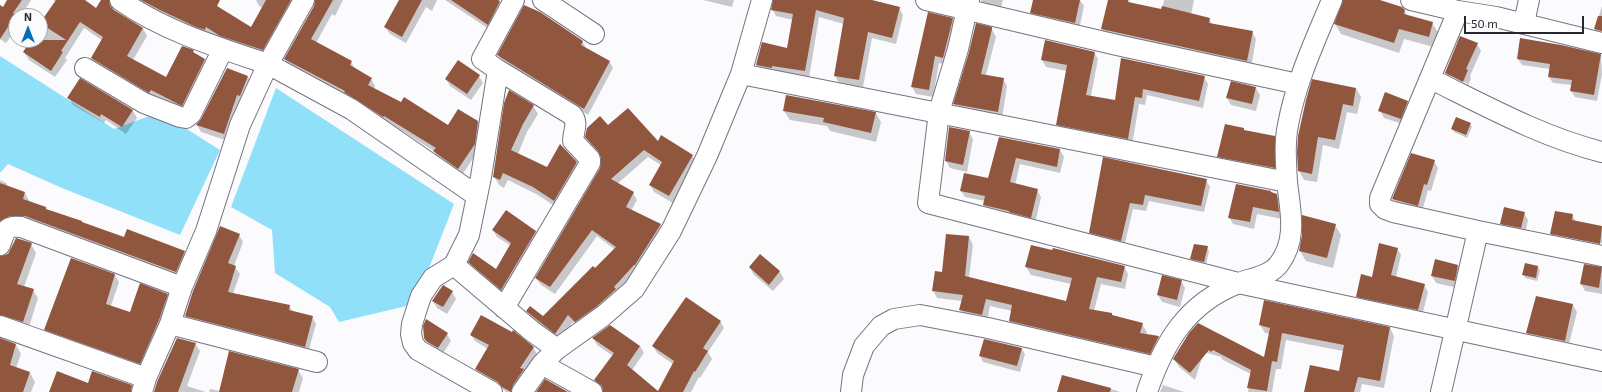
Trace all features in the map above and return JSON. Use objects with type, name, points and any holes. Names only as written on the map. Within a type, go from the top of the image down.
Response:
[{"type":"street","points":[[120,0],[134,10],[177,31],[223,49],[268,64],[351,109],[477,196]]},
{"type":"street","points":[[0,326],[144,385],[170,324],[182,287],[206,231],[240,124],[268,64],[304,0]]},
{"type":"street","points":[[504,308],[590,162],[590,159],[573,141],[576,126],[575,117],[482,59],[514,0]]},
{"type":"street","points":[[543,0],[594,34]]},
{"type":"street","points":[[522,392],[542,364],[557,349],[603,316],[634,289],[671,231],[707,156],[741,74],[762,0]]},
{"type":"street","points":[[926,0],[968,5],[1298,84]]},
{"type":"street","points":[[1147,392],[1156,367],[1180,324],[1203,301],[1238,283],[1265,275],[1279,265],[1288,246],[1293,223],[1286,154],[1288,126],[1298,84],[1332,0]]},
{"type":"street","points":[[1411,0],[1458,11],[1524,23],[1602,43]]},
{"type":"street","points":[[1524,23],[1529,0]]},
{"type":"street","points":[[968,5],[958,49],[939,112],[928,203],[1238,283],[1602,361]]},
{"type":"street","points":[[1458,11],[1380,198],[1380,204],[1385,209],[1393,212],[1602,256]]},
{"type":"street","points":[[85,68],[144,103],[186,118],[192,114],[223,49]]},
{"type":"street","points":[[492,392],[418,350],[413,343],[411,334],[412,324],[421,296],[433,278],[454,265],[469,235],[498,70]]},
{"type":"street","points":[[741,74],[1288,182]]},
{"type":"street","points":[[1430,79],[1526,125],[1580,147],[1602,152]]},
{"type":"street","points":[[0,245],[8,228],[14,226],[21,227],[182,287]]},
{"type":"street","points":[[1441,392],[1478,231]]},
{"type":"street","points":[[454,265],[504,308],[557,349]]},
{"type":"street","points":[[851,392],[853,375],[864,346],[881,326],[894,319],[920,315],[988,328],[1156,367]]},
{"type":"street","points":[[170,324],[318,362]]},
{"type":"street","points":[[542,364],[592,392]]},
{"type":"water","points":[[0,56],[114,129],[160,112],[220,150],[180,235],[62,188],[8,164],[0,173]]},
{"type":"water","points":[[276,88],[454,204],[415,304],[339,322],[330,307],[275,273],[272,230],[231,207]]},
{"type":"building","points":[[7,0],[22,0],[16,8],[8,8],[8,27],[0,39],[0,5],[3,7]]},
{"type":"building","points":[[56,0],[85,0],[96,8],[101,0],[109,0],[110,6],[114,10],[143,28],[127,56],[166,77],[182,46],[194,50],[193,52],[205,59],[182,106],[151,90],[149,93],[91,58],[103,37],[80,22],[61,51],[63,52],[51,71],[23,52],[26,48],[48,48],[48,40],[66,40],[48,28],[48,12]]},
{"type":"building","points":[[141,0],[220,0],[217,6],[251,27],[266,0],[291,0],[263,50],[220,36],[206,27],[205,30],[196,27]]},
{"type":"building","points":[[315,0],[333,0],[311,39],[352,61],[350,65],[372,78],[368,85],[401,102],[404,97],[448,125],[458,109],[478,121],[475,144],[458,169],[433,151],[436,148],[384,116],[383,117],[344,92],[345,91],[284,59],[314,6]]},
{"type":"building","points":[[399,0],[422,0],[402,37],[384,27]]},
{"type":"building","points":[[451,0],[498,0],[500,1],[488,25]]},
{"type":"building","points":[[773,0],[872,0],[900,7],[892,38],[868,32],[859,80],[834,76],[844,18],[816,10],[805,71],[756,65],[762,42],[787,48],[793,14],[771,10]]},
{"type":"building","points":[[1033,0],[1080,0],[1075,23],[1030,13]]},
{"type":"building","points":[[1108,0],[1128,0],[1128,2],[1161,9],[1162,6],[1210,18],[1209,23],[1253,31],[1247,61],[1101,29]]},
{"type":"building","points":[[1343,0],[1380,0],[1402,7],[1405,10],[1404,14],[1433,22],[1429,37],[1399,29],[1394,43],[1334,24]]},
{"type":"building","points":[[524,5],[540,12],[583,41],[581,45],[610,61],[584,109],[497,55]]},
{"type":"building","points":[[928,12],[953,18],[943,58],[935,56],[929,90],[911,87]]},
{"type":"building","points":[[1598,16],[1602,16],[1602,31],[1594,29]]},
{"type":"building","points":[[976,23],[992,27],[981,74],[1004,78],[998,112],[953,104]]},
{"type":"building","points":[[1460,36],[1478,43],[1466,69],[1468,70],[1463,82],[1445,73]]},
{"type":"building","points":[[1520,38],[1601,54],[1594,95],[1570,91],[1572,80],[1548,77],[1550,64],[1517,59]]},
{"type":"building","points":[[1045,40],[1095,52],[1086,95],[1115,100],[1121,58],[1205,76],[1199,101],[1143,89],[1142,98],[1135,97],[1128,139],[1056,125],[1067,65],[1041,60]]},
{"type":"building","points":[[458,60],[480,75],[467,94],[445,79]]},
{"type":"building","points":[[227,68],[248,76],[240,96],[237,95],[224,134],[196,125],[201,119]]},
{"type":"building","points":[[80,78],[133,110],[122,127],[101,114],[100,117],[67,98]]},
{"type":"building","points":[[1312,79],[1356,88],[1353,106],[1343,104],[1335,140],[1318,137],[1312,174],[1298,171],[1297,153],[1298,136]]},
{"type":"building","points":[[1231,81],[1256,87],[1252,104],[1226,98]]},
{"type":"building","points":[[509,90],[534,105],[511,150],[547,167],[560,144],[577,162],[554,201],[533,187],[503,173],[500,180],[493,177],[504,103]]},
{"type":"building","points":[[1385,92],[1408,101],[1401,119],[1378,111]]},
{"type":"building","points":[[786,95],[876,112],[871,133],[823,122],[824,118],[783,111]]},
{"type":"building","points":[[628,108],[658,141],[661,135],[693,155],[669,196],[649,185],[662,162],[644,150],[611,179],[634,192],[626,207],[661,224],[635,265],[614,287],[616,289],[596,307],[575,322],[568,315],[555,334],[526,311],[530,306],[543,316],[593,266],[595,268],[616,247],[592,230],[550,287],[535,278],[600,168],[601,158],[598,151],[585,137],[587,128],[600,116],[608,125]]},
{"type":"building","points":[[1456,117],[1471,123],[1466,135],[1451,129]]},
{"type":"building","points":[[1225,124],[1244,128],[1244,130],[1275,136],[1275,168],[1217,157]]},
{"type":"building","points":[[949,127],[970,131],[963,165],[945,161]]},
{"type":"building","points":[[999,137],[1060,149],[1057,167],[1016,158],[1010,182],[1038,189],[1031,218],[983,205],[985,196],[960,191],[964,173],[988,178]]},
{"type":"building","points":[[1411,153],[1435,160],[1427,185],[1424,184],[1418,206],[1392,199]]},
{"type":"building","points":[[1103,157],[1207,179],[1201,206],[1145,195],[1143,205],[1130,203],[1121,241],[1089,233]]},
{"type":"building","points":[[0,183],[25,192],[23,199],[46,207],[46,209],[124,237],[127,229],[185,251],[176,272],[25,216],[10,216],[0,221]]},
{"type":"building","points":[[1236,184],[1271,191],[1277,194],[1279,212],[1253,207],[1250,222],[1228,218]]},
{"type":"building","points":[[1504,207],[1525,212],[1521,228],[1500,224]]},
{"type":"building","points":[[506,210],[536,231],[501,290],[468,262],[473,253],[496,269],[511,243],[492,230]]},
{"type":"building","points":[[1555,211],[1573,214],[1572,220],[1602,226],[1600,244],[1550,234]]},
{"type":"building","points":[[1302,215],[1336,224],[1327,258],[1299,251],[1302,235]]},
{"type":"building","points":[[220,226],[240,234],[228,263],[236,266],[228,292],[290,305],[289,310],[313,316],[305,347],[185,316],[193,291]]},
{"type":"building","points":[[946,234],[969,236],[965,276],[1066,301],[1072,278],[1025,267],[1031,245],[1052,250],[1053,248],[1125,266],[1121,282],[1097,277],[1089,309],[1112,313],[1112,315],[1143,323],[1140,333],[1159,336],[1150,354],[1009,321],[1012,305],[986,299],[982,315],[959,310],[963,295],[932,291],[935,271],[942,272]]},
{"type":"building","points":[[16,238],[32,243],[17,284],[34,289],[23,322],[0,315],[0,256],[8,254]]},
{"type":"building","points":[[1379,243],[1398,248],[1391,275],[1425,284],[1418,310],[1356,297],[1361,274],[1372,277]]},
{"type":"building","points":[[1194,244],[1208,246],[1204,262],[1190,259]]},
{"type":"building","points":[[760,254],[780,271],[769,285],[749,267]]},
{"type":"building","points":[[71,258],[115,274],[106,304],[130,312],[140,283],[168,294],[159,320],[140,364],[44,330]]},
{"type":"building","points":[[1435,259],[1458,265],[1455,281],[1431,276]]},
{"type":"building","points":[[1525,263],[1538,266],[1536,278],[1522,275]]},
{"type":"building","points":[[1584,264],[1602,267],[1599,288],[1580,284]]},
{"type":"building","points":[[1162,275],[1182,280],[1177,300],[1157,295]]},
{"type":"building","points":[[443,285],[453,291],[443,307],[432,301]]},
{"type":"building","points":[[1536,296],[1573,304],[1565,341],[1526,333]]},
{"type":"building","points":[[686,297],[721,321],[703,348],[708,351],[695,372],[694,371],[683,392],[603,392],[602,386],[594,380],[614,353],[592,338],[610,325],[640,346],[627,365],[658,391],[674,361],[652,346]]},
{"type":"building","points":[[1264,300],[1390,327],[1380,381],[1358,377],[1354,392],[1304,392],[1310,365],[1339,371],[1344,345],[1282,333],[1277,362],[1272,361],[1267,391],[1247,388],[1251,370],[1213,350],[1211,352],[1209,350],[1190,373],[1173,359],[1189,333],[1198,323],[1264,357],[1270,328],[1259,325]]},
{"type":"building","points":[[481,315],[512,332],[513,330],[534,347],[520,368],[524,369],[513,385],[511,392],[502,387],[498,382],[475,369],[489,345],[470,335]]},
{"type":"building","points":[[426,319],[448,333],[438,348],[426,341],[424,338],[423,326]]},
{"type":"building","points":[[0,338],[16,344],[10,365],[30,372],[23,392],[0,392]]},
{"type":"building","points":[[177,338],[196,343],[178,392],[154,392],[157,382]]},
{"type":"building","points":[[984,339],[1022,348],[1017,366],[979,356]]},
{"type":"building","points":[[229,351],[299,369],[292,392],[219,392]]},
{"type":"building","points":[[57,371],[88,383],[92,371],[132,385],[131,392],[49,392]]},
{"type":"building","points":[[1062,375],[1111,388],[1110,392],[1057,392]]},
{"type":"building","points":[[545,379],[568,392],[536,392]]}]
